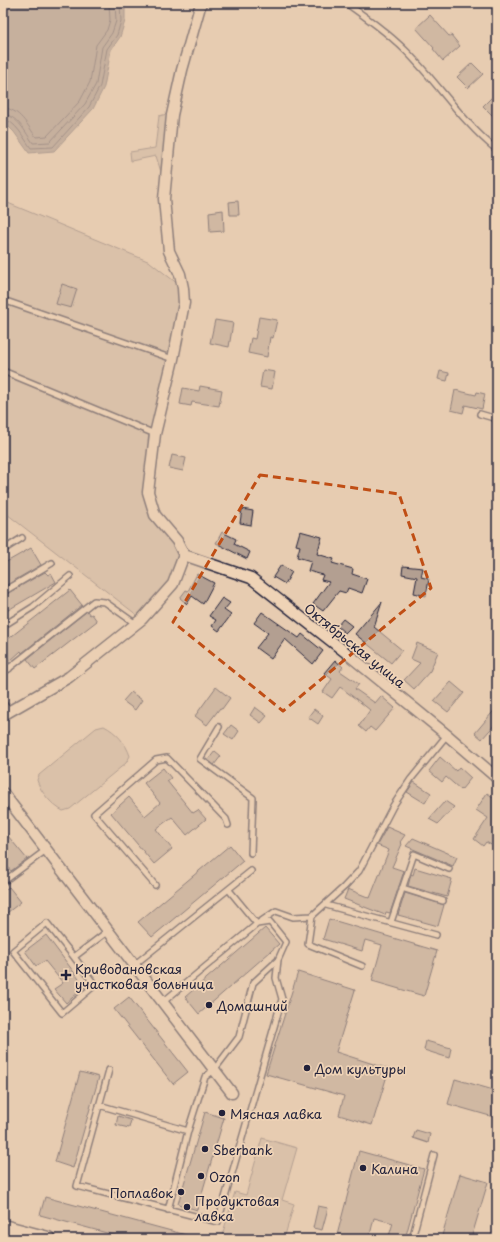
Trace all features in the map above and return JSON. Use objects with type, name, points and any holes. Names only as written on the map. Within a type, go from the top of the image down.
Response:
[{"type":"street","points":[[6,713],[69,677],[142,619],[173,584],[184,555],[177,542],[155,515],[148,492],[155,434],[173,359],[184,303],[180,274],[169,251],[164,199],[172,115],[182,70],[201,3]]},
{"type":"street","name":"Октябрьская улица","points":[[184,555],[251,578],[344,651],[497,778]]},
{"type":"street","points":[[3,793],[232,1093]]},
{"type":"street","points":[[3,1227],[40,1238]]},
{"type":"lane","points":[[346,3],[379,27],[406,51],[465,119],[497,150]]},
{"type":"lane","points":[[3,300],[173,359]]},
{"type":"lane","points":[[3,371],[155,434]]},
{"type":"lane","points":[[480,414],[497,419]]},
{"type":"lane","points":[[3,550],[22,538]]},
{"type":"lane","points":[[3,592],[52,563]]},
{"type":"lane","points":[[3,626],[33,607],[70,576]]},
{"type":"lane","points":[[3,673],[94,601],[105,602],[136,624]]},
{"type":"lane","points":[[3,660],[9,669]]},
{"type":"lane","points":[[3,703],[6,713]]},
{"type":"lane","points":[[219,727],[200,759],[253,798],[251,853]]},
{"type":"lane","points":[[163,1002],[257,924],[276,911],[293,917],[312,916],[326,905],[359,871],[393,806],[411,779],[447,735]]},
{"type":"lane","points":[[155,885],[94,814],[156,760],[167,758],[226,819],[228,825]]},
{"type":"lane","points":[[3,882],[46,850]]},
{"type":"lane","points":[[391,922],[414,854],[449,869]]},
{"type":"lane","points":[[134,965],[251,871]]},
{"type":"lane","points":[[402,888],[443,901]]},
{"type":"lane","points":[[229,890],[257,924]]},
{"type":"lane","points":[[326,905],[436,935]]},
{"type":"lane","points":[[312,916],[308,944],[362,966]]},
{"type":"lane","points":[[109,1070],[77,1186],[218,1222],[282,999],[276,978],[278,960],[286,942],[270,922],[257,924]]},
{"type":"lane","points":[[47,923],[74,957],[95,985],[62,1013],[13,951],[47,923]]},
{"type":"lane","points":[[74,957],[108,931]]},
{"type":"lane","points":[[168,1210],[188,1131],[205,1077],[214,1070],[239,1037],[253,983],[278,960]]},
{"type":"lane","points":[[99,1105],[188,1131]]},
{"type":"lane","points":[[412,1239],[434,1155]]},
{"type":"highlighted area","points":[[260,475],[399,494],[431,588],[283,711],[173,622]]},
{"type":"shaded area","points":[[167,114],[162,175],[156,156],[131,161],[130,152],[155,148],[159,116]]},
{"type":"shaded area","points":[[3,201],[150,262],[183,288],[148,492],[155,515],[184,555],[173,584],[142,619],[3,511]]},
{"type":"shaded area","points":[[104,726],[113,731],[120,738],[130,756],[126,763],[70,809],[63,811],[59,809],[44,794],[37,780],[39,775],[96,728]]},
{"type":"shaded area","points":[[262,1138],[297,1148],[282,1200],[294,1204],[284,1239],[221,1239],[235,1192],[246,1195]]},
{"type":"water","points":[[3,3],[125,3],[125,21],[120,37],[111,50],[104,87],[93,109],[54,151],[29,153],[14,132],[3,121]]},
{"type":"building","points":[[430,15],[460,46],[443,61],[433,49],[434,48],[416,28]]},
{"type":"building","points":[[472,63],[483,74],[468,88],[457,77]]},
{"type":"building","points":[[497,92],[497,120],[483,106]]},
{"type":"building","points":[[238,201],[239,215],[230,215],[229,202]]},
{"type":"building","points":[[223,210],[224,231],[210,232],[209,212]]},
{"type":"building","points":[[62,284],[77,289],[71,308],[56,304]]},
{"type":"building","points":[[259,317],[277,320],[273,338],[270,337],[267,357],[248,353],[251,338],[255,339]]},
{"type":"building","points":[[215,320],[233,323],[229,347],[210,343]]},
{"type":"building","points":[[263,370],[275,372],[272,389],[260,387]]},
{"type":"building","points":[[440,371],[449,373],[447,381],[438,379]]},
{"type":"building","points":[[200,386],[222,390],[219,406],[192,402],[191,406],[180,404],[183,388],[199,391]]},
{"type":"building","points":[[455,390],[476,395],[477,392],[485,394],[482,409],[465,405],[463,413],[451,410]]},
{"type":"building","points":[[172,455],[186,458],[183,471],[169,468]]},
{"type":"building","points":[[242,509],[253,511],[251,525],[240,523]]},
{"type":"building","points":[[300,531],[322,537],[317,554],[334,559],[332,563],[353,569],[352,574],[367,579],[362,593],[348,588],[346,593],[339,591],[323,611],[313,604],[329,582],[321,580],[323,575],[308,571],[311,561],[297,557],[300,546],[296,545]]},
{"type":"building","points":[[222,532],[236,539],[234,544],[250,552],[247,559],[216,543]]},
{"type":"building","points":[[31,548],[41,565],[3,587],[3,564]]},
{"type":"building","points":[[281,565],[292,572],[285,584],[273,577]]},
{"type":"building","points":[[403,566],[423,568],[421,577],[429,579],[426,596],[414,593],[417,577],[402,574]]},
{"type":"building","points":[[45,572],[48,575],[51,573],[56,582],[3,613],[3,596]]},
{"type":"building","points":[[197,574],[214,583],[203,604],[192,596],[187,604],[180,598],[186,590],[188,591]]},
{"type":"building","points":[[70,590],[82,605],[10,661],[3,653],[3,643]]},
{"type":"building","points":[[222,598],[230,603],[224,610],[231,615],[219,631],[212,626],[216,620],[209,616]]},
{"type":"building","points":[[382,602],[374,627],[402,650],[391,663],[355,634]]},
{"type":"building","points":[[87,611],[90,615],[92,614],[97,621],[35,669],[27,659]]},
{"type":"building","points":[[262,612],[299,638],[302,634],[323,651],[313,664],[285,639],[271,659],[256,648],[268,633],[254,623]]},
{"type":"building","points":[[343,619],[352,626],[345,633],[337,626]]},
{"type":"building","points":[[417,643],[438,652],[430,671],[414,689],[404,680],[420,663],[411,659]]},
{"type":"building","points":[[335,660],[343,667],[340,671],[359,684],[355,689],[375,703],[381,696],[395,708],[375,731],[370,727],[366,732],[359,726],[370,710],[340,687],[332,698],[323,692],[332,679],[324,673]]},
{"type":"building","points":[[451,682],[464,693],[448,712],[434,701]]},
{"type":"building","points":[[216,687],[230,698],[207,725],[195,716]]},
{"type":"building","points":[[131,692],[142,700],[135,710],[123,701]]},
{"type":"building","points":[[255,707],[267,716],[261,723],[250,715]]},
{"type":"building","points":[[497,707],[497,722],[482,739],[475,733]]},
{"type":"building","points":[[314,709],[323,716],[318,724],[308,717]]},
{"type":"building","points":[[231,725],[239,731],[233,740],[224,734]]},
{"type":"building","points":[[215,751],[221,756],[214,765],[208,760]]},
{"type":"building","points":[[440,757],[456,771],[459,767],[471,778],[461,790],[446,777],[442,782],[429,771]]},
{"type":"building","points":[[163,768],[171,778],[167,781],[193,813],[198,810],[206,819],[187,835],[172,817],[156,829],[172,849],[154,864],[111,813],[129,797],[145,816],[160,803],[144,783]]},
{"type":"building","points":[[414,782],[431,793],[425,803],[407,792]]},
{"type":"building","points":[[487,793],[497,800],[497,840],[493,846],[486,842],[483,846],[474,839],[488,818],[476,810]]},
{"type":"building","points":[[445,801],[454,807],[438,824],[429,819]]},
{"type":"building","points":[[387,827],[405,835],[400,842],[402,844],[392,867],[404,871],[390,913],[386,912],[385,915],[344,899],[348,889],[370,898],[389,850],[377,845]]},
{"type":"building","points":[[3,830],[27,859],[11,871],[3,861]]},
{"type":"building","points":[[413,838],[457,857],[453,866],[406,846]]},
{"type":"building","points":[[230,845],[243,861],[152,937],[138,922]]},
{"type":"building","points":[[415,868],[452,879],[447,897],[408,886],[411,874],[413,875]]},
{"type":"building","points":[[9,887],[21,902],[3,916],[3,891]]},
{"type":"building","points":[[405,893],[444,905],[438,926],[398,915]]},
{"type":"building","points":[[329,919],[437,951],[424,996],[372,981],[382,945],[365,940],[362,951],[323,939]]},
{"type":"building","points":[[265,928],[279,944],[199,1014],[185,997]]},
{"type":"building","name":"Криводановская участковая больница","points":[[46,935],[85,987],[66,1003],[54,989],[63,983],[45,961],[36,966],[25,951]]},
{"type":"building","points":[[298,972],[355,990],[336,1052],[389,1069],[372,1125],[339,1115],[344,1096],[266,1074]]},
{"type":"building","points":[[129,997],[188,1072],[173,1084],[114,1009]]},
{"type":"building","points":[[426,1041],[451,1048],[449,1058],[424,1050]]},
{"type":"building","points":[[80,1072],[99,1077],[73,1168],[55,1162]]},
{"type":"building","points":[[455,1079],[497,1091],[497,1118],[448,1104]]},
{"type":"building","points":[[205,1112],[224,1118],[197,1210],[178,1204]]},
{"type":"building","points":[[118,1116],[131,1120],[129,1128],[116,1125]]},
{"type":"building","points":[[416,1130],[430,1134],[428,1143],[413,1138]]},
{"type":"building","points":[[359,1151],[424,1169],[405,1239],[388,1239],[393,1223],[374,1218],[369,1239],[336,1239]]},
{"type":"building","points":[[460,1174],[488,1182],[471,1239],[441,1239]]},
{"type":"building","points":[[45,1197],[190,1236],[190,1239],[129,1239],[40,1215]]},
{"type":"building","points":[[318,1206],[328,1208],[322,1230],[313,1228]]},
{"type":"place","name":"Криводановская участковая больница","points":[[66,975]]},
{"type":"place","name":"Домашний","points":[[209,1005]]},
{"type":"place","name":"Дом культуры","points":[[307,1068]]},
{"type":"place","name":"Мясная лавка","points":[[222,1113]]},
{"type":"place","name":"Sberbank","points":[[205,1149]]},
{"type":"place","name":"Калина","points":[[363,1168]]},
{"type":"place","name":"Ozon","points":[[201,1176]]},
{"type":"place","name":"Поплавок","points":[[181,1192]]},
{"type":"place","name":"Продуктовая лавка","points":[[187,1207]]}]
